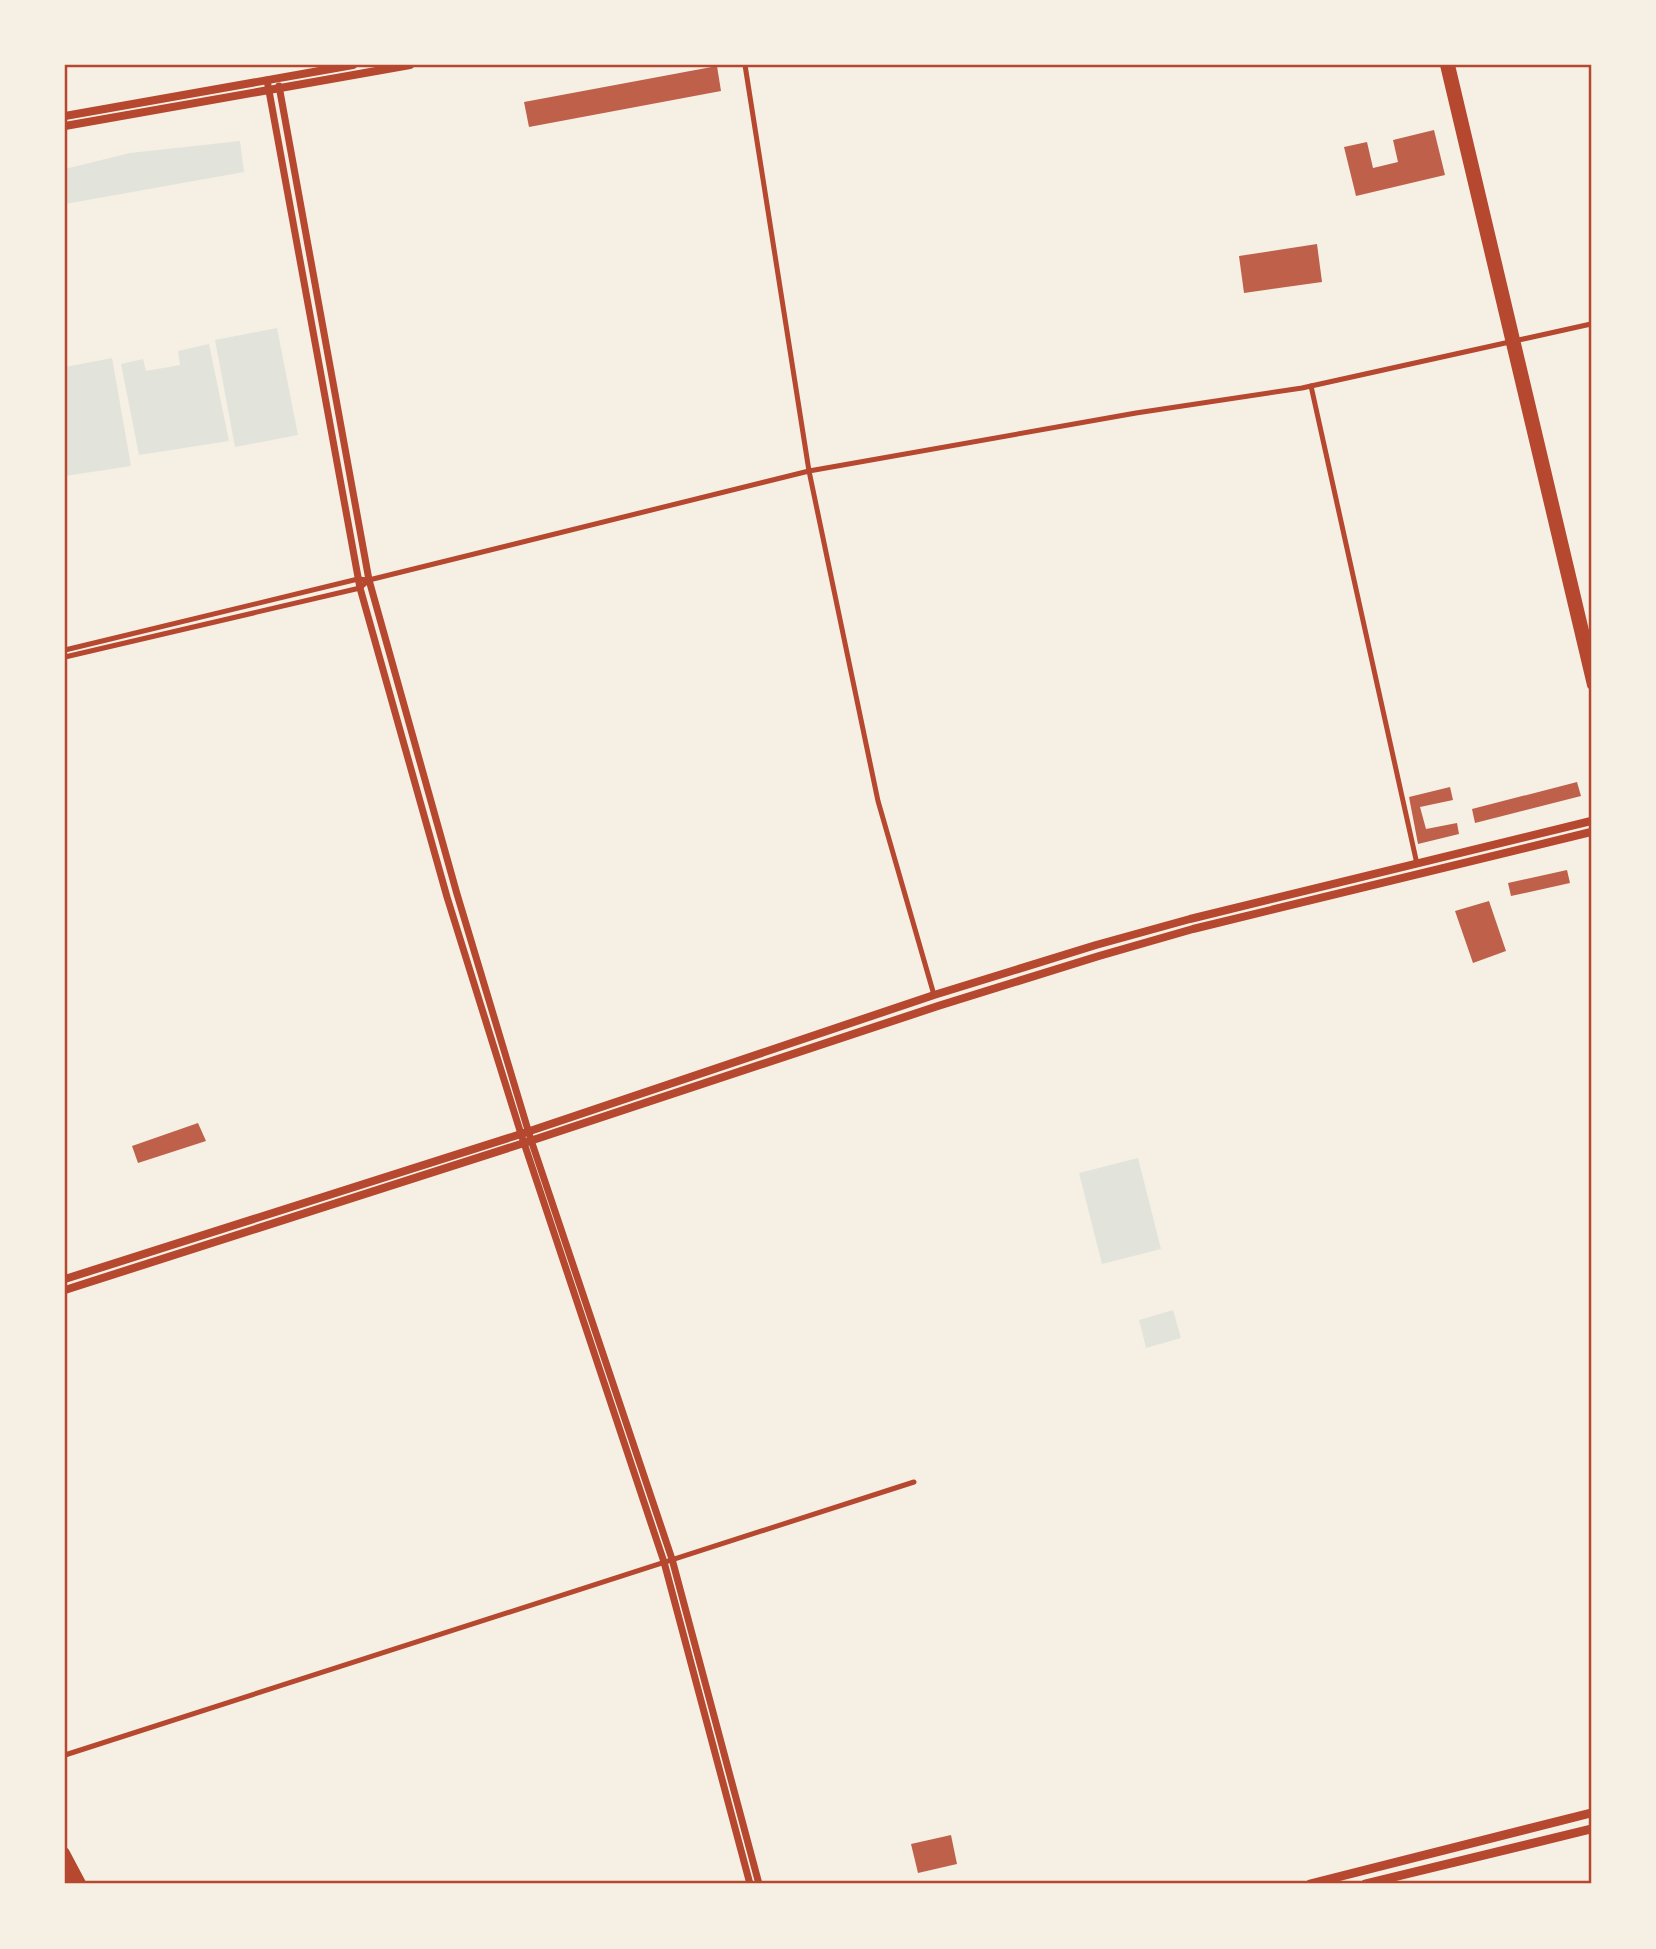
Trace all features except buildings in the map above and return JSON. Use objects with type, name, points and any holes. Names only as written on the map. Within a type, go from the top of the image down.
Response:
[{"type":"main road","points":[[65,116],[353,65]]},
{"type":"main road","points":[[65,126],[410,65]]},
{"type":"main road","points":[[1444,65],[1591,656]]},
{"type":"main road","points":[[1451,65],[1591,685]]},
{"type":"main road","points":[[65,1290],[526,1137],[934,995],[1190,919],[1591,821]]},
{"type":"main road","points":[[65,1279],[1099,956],[1193,929],[1591,832]]},
{"type":"main road","points":[[1310,1884],[1591,1813]]},
{"type":"main road","points":[[1365,1884],[1591,1829]]},
{"type":"main road","points":[[65,1852],[82,1884]]},
{"type":"main road","points":[[65,1869],[73,1884]]},
{"type":"street","points":[[745,65],[809,471],[878,801],[934,995]]},
{"type":"street","points":[[277,78],[369,580],[526,1137]]},
{"type":"street","points":[[267,80],[359,583],[447,897],[668,1561],[759,1884]]},
{"type":"street","points":[[65,657],[809,471],[1136,413],[1311,386],[1591,324]]},
{"type":"street","points":[[1311,386],[1418,864]]},
{"type":"street","points":[[65,650],[359,583]]},
{"type":"street","points":[[65,1755],[914,1482]]},
{"type":"street","points":[[668,1561],[750,1884]]},
{"type":"shaded area","points":[[240,141],[244,172],[65,204],[65,169],[130,153]]},
{"type":"shaded area","points":[[277,328],[298,435],[235,447],[215,340]]},
{"type":"shaded area","points":[[209,344],[229,441],[139,455],[121,364],[143,359],[146,371],[180,365],[178,351]]},
{"type":"shaded area","points":[[112,358],[131,466],[65,476],[65,367]]},
{"type":"shaded area","points":[[1138,1158],[1161,1249],[1102,1264],[1079,1173]]},
{"type":"shaded area","points":[[1173,1310],[1181,1338],[1146,1348],[1139,1320]]}]
